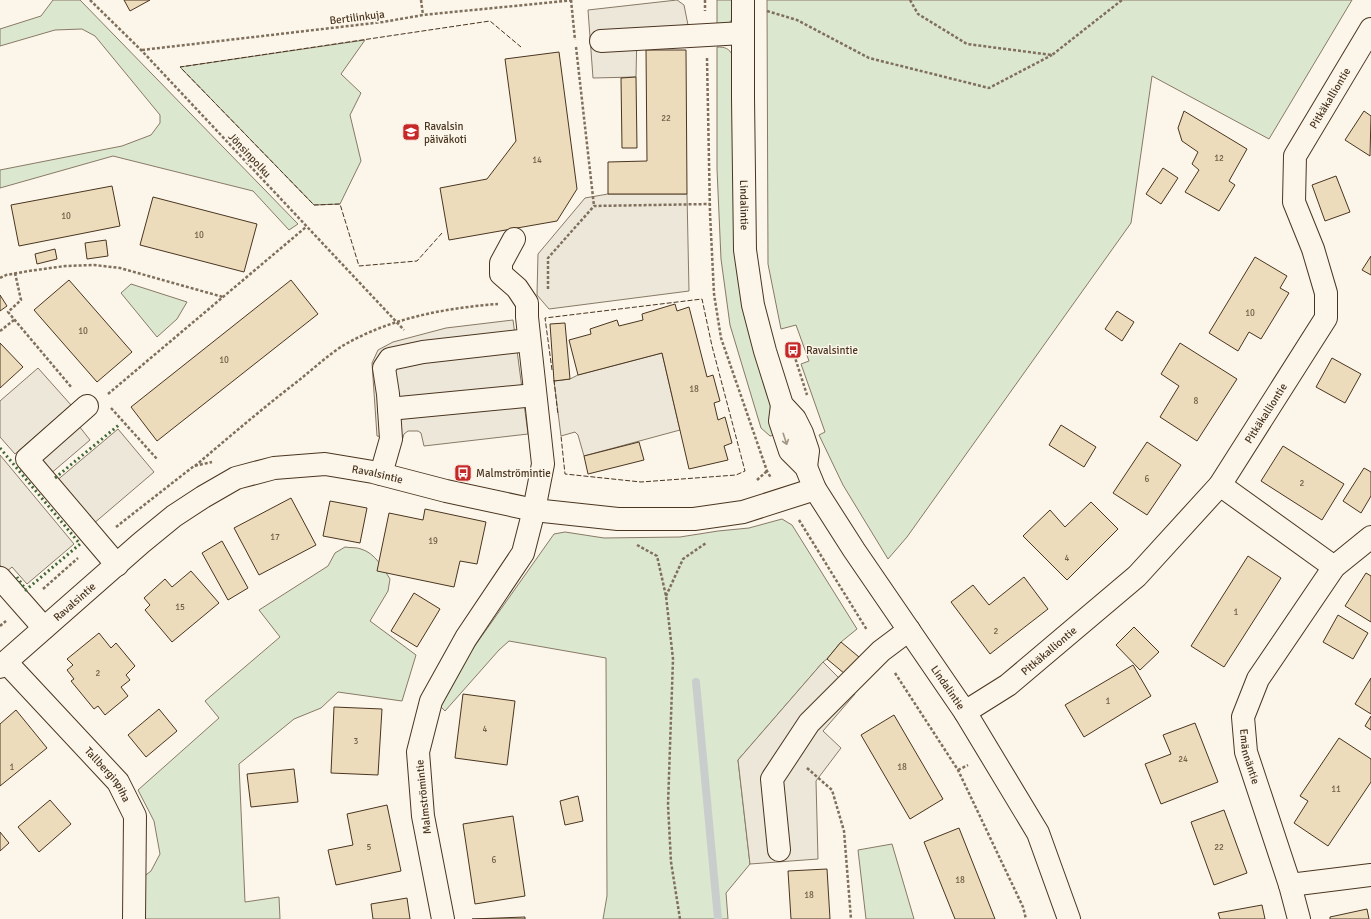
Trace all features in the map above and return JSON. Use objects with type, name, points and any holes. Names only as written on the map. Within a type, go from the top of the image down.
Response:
[{"type":"street","name":"Lindalintie","points":[[743,2],[745,250],[753,305],[765,351],[782,404],[780,421],[785,440],[790,451],[806,467],[815,489],[854,550],[965,712],[1038,833],[1069,919]]},
{"type":"street","name":"Pitkäkalliontie","points":[[965,712],[1008,685],[1137,576],[1220,485],[1326,318],[1326,292],[1313,249],[1294,202],[1295,156],[1371,29]]},
{"type":"street","points":[[601,41],[743,33]]},
{"type":"street","points":[[514,239],[501,263],[501,274],[517,288],[527,303]]},
{"type":"street","name":"Malmströmintie","points":[[444,919],[423,816],[418,752],[431,700],[466,638],[523,553],[534,510],[543,464],[529,340],[527,303]]},
{"type":"street","points":[[381,474],[391,438],[384,368],[390,359],[423,352],[529,340]]},
{"type":"street","points":[[389,409],[535,395]]},
{"type":"street","points":[[95,402],[27,459],[117,565]]},
{"type":"street","name":"Ravalsintie","points":[[3,664],[174,516],[236,478],[274,468],[324,464],[381,474],[446,491],[534,510],[618,519],[694,519],[743,512],[815,489]]},
{"type":"street","points":[[1220,485],[1334,567]]},
{"type":"street","name":"Emännäntie","points":[[1299,919],[1290,885],[1246,752],[1244,717],[1258,679],[1334,567],[1371,537]]},
{"type":"street","points":[[0,578],[44,628]]},
{"type":"street","points":[[779,850],[772,779],[809,722],[881,651],[909,630]]},
{"type":"street","name":"Tallberginpiha","points":[[3,664],[118,782],[135,816],[134,919]]},
{"type":"street","points":[[1290,885],[1371,875]]},
{"type":"path","name":"Jönsinpolku","points":[[90,0],[142,50],[396,322]]},
{"type":"path","points":[[421,0],[423,15]]},
{"type":"path","points":[[570,0],[594,206]]},
{"type":"path","name":"Bertilinkuja","points":[[142,50],[383,22],[423,15],[574,0]]},
{"type":"path","points":[[910,0],[918,14],[967,44],[1052,55]]},
{"type":"path","points":[[743,2],[796,20],[869,58],[989,88],[1052,55],[1122,0]]},
{"type":"path","points":[[194,466],[244,423],[343,346],[396,322],[447,310],[473,306],[542,302],[548,296],[548,258],[594,206],[710,204]]},
{"type":"path","points":[[95,402],[224,297],[306,227]]},
{"type":"path","points":[[0,278],[15,273],[65,266],[94,265],[120,268],[224,297]]},
{"type":"path","points":[[15,273],[21,300],[8,312],[14,320],[95,402],[157,459]]},
{"type":"path","points":[[0,331],[14,320]]},
{"type":"path","points":[[790,343],[808,396]]},
{"type":"path","points":[[666,596],[684,558],[712,539]]},
{"type":"path","points":[[634,543],[657,556],[666,596],[673,658],[668,805],[672,862],[680,919]]},
{"type":"path","points":[[789,752],[832,790],[844,831],[851,919]]},
{"type":"path","points":[[958,770],[1023,907],[1026,919]]},
{"type":"green space","points":[[53,0],[80,0],[298,224],[289,230],[253,191],[113,156],[0,188],[0,170],[122,146],[151,135],[160,123],[160,115],[95,36],[82,29],[55,30],[0,46],[0,29],[41,16]]},
{"type":"green space","points":[[717,0],[732,0],[733,18],[729,23],[717,25]]},
{"type":"green space","points":[[767,0],[1352,0],[1269,139],[1152,76],[1131,223],[907,537],[888,559],[843,485],[819,435],[825,432],[801,364],[809,361],[796,325],[781,329],[768,264]]},
{"type":"green space","points":[[365,40],[341,74],[361,93],[350,115],[361,161],[340,204],[314,205],[180,67]]},
{"type":"green space","points":[[717,47],[726,48],[733,56],[775,435],[770,436],[761,428],[730,325],[721,259],[717,169]]},
{"type":"green space","points":[[131,284],[187,302],[177,319],[157,337],[121,293]]},
{"type":"green space","points":[[782,519],[792,525],[857,629],[841,642],[738,760],[750,864],[726,893],[728,919],[603,919],[607,896],[606,658],[509,641],[499,650],[445,711],[440,706],[457,671],[554,534],[565,532],[604,538],[680,537],[749,528]]},
{"type":"green space","points":[[345,547],[357,548],[366,551],[378,561],[390,579],[388,591],[370,621],[416,655],[402,701],[338,692],[321,708],[294,719],[239,764],[245,902],[279,897],[280,919],[128,919],[129,888],[151,871],[160,854],[154,821],[138,790],[219,718],[205,701],[280,637],[259,610],[328,566],[335,553]]},
{"type":"green space","points":[[892,844],[914,919],[866,919],[858,850]]},
{"type":"shaded area","points":[[677,0],[684,5],[688,25],[637,30],[636,77],[593,78],[588,10]]},
{"type":"shaded area","points":[[608,194],[687,194],[689,291],[549,309],[537,295],[538,254],[585,198]]},
{"type":"shaded area","points":[[513,320],[528,434],[424,446],[421,433],[418,431],[408,431],[404,434],[402,441],[377,436],[372,363],[378,350],[393,342],[446,328]]},
{"type":"shaded area","points":[[662,353],[680,430],[584,456],[578,435],[575,432],[561,436],[554,381],[570,379],[578,375]]},
{"type":"shaded area","points":[[38,368],[71,405],[15,454],[0,437],[0,401]]},
{"type":"shaded area","points":[[79,426],[90,440],[49,475],[55,482],[118,429],[154,472],[79,536],[25,473]]},
{"type":"shaded area","points":[[0,455],[74,544],[27,584],[12,567],[6,572],[0,565]]},
{"type":"shaded area","points":[[823,662],[855,694],[823,731],[841,748],[816,781],[818,859],[750,864],[738,760]]},
{"type":"building","points":[[124,0],[150,0],[130,11]]},
{"type":"building","points":[[646,50],[686,50],[687,194],[608,194],[608,162],[647,161]]},
{"type":"building","points":[[559,52],[577,189],[557,221],[449,240],[440,188],[487,179],[516,141],[505,59]]},
{"type":"building","points":[[636,77],[637,148],[622,148],[621,78]]},
{"type":"building","points":[[1184,111],[1247,149],[1229,181],[1235,185],[1219,211],[1185,192],[1199,170],[1192,164],[1198,152],[1182,141],[1178,128]]},
{"type":"building","points":[[1364,111],[1371,116],[1370,156],[1345,140]]},
{"type":"building","points":[[1163,168],[1178,178],[1161,204],[1146,194]]},
{"type":"building","points":[[1336,176],[1350,212],[1325,221],[1312,185]]},
{"type":"building","points":[[112,186],[120,226],[19,246],[11,205]]},
{"type":"building","points":[[153,197],[257,224],[244,272],[140,245]]},
{"type":"building","points":[[106,240],[108,256],[87,259],[85,243]]},
{"type":"building","points":[[55,249],[57,259],[37,264],[35,254]]},
{"type":"building","points":[[1371,256],[1371,275],[1362,270]]},
{"type":"building","points":[[1255,257],[1287,276],[1280,288],[1289,293],[1261,339],[1249,332],[1238,351],[1209,333]]},
{"type":"building","points":[[69,280],[132,352],[97,382],[34,310]]},
{"type":"building","points":[[291,280],[318,314],[157,441],[131,407]]},
{"type":"building","points":[[0,295],[7,306],[0,311]]},
{"type":"building","points":[[675,304],[677,311],[689,307],[707,377],[713,375],[720,401],[714,403],[718,420],[725,417],[732,443],[724,446],[728,460],[689,469],[662,353],[578,375],[569,340],[591,334],[590,329],[617,320],[619,326],[643,320],[642,314]]},
{"type":"building","points":[[1117,311],[1134,322],[1122,341],[1105,329]]},
{"type":"building","points":[[565,323],[570,379],[554,381],[550,324]]},
{"type":"building","points":[[0,343],[23,367],[0,388]]},
{"type":"building","points":[[1180,343],[1237,379],[1197,441],[1160,417],[1179,386],[1161,374]]},
{"type":"building","points":[[1332,358],[1361,374],[1345,403],[1316,387]]},
{"type":"building","points":[[1061,425],[1096,447],[1084,467],[1049,445]]},
{"type":"building","points":[[639,442],[644,460],[588,474],[584,456]]},
{"type":"building","points":[[1147,442],[1181,465],[1147,515],[1113,493]]},
{"type":"building","points":[[1283,446],[1344,484],[1322,520],[1261,481]]},
{"type":"building","points":[[1364,468],[1371,472],[1371,496],[1361,513],[1343,501]]},
{"type":"building","points":[[291,498],[316,545],[259,575],[234,528]]},
{"type":"building","points":[[330,501],[367,508],[360,543],[323,536]]},
{"type":"building","points":[[1091,502],[1118,529],[1067,580],[1023,536],[1050,510],[1065,527]]},
{"type":"building","points":[[425,509],[486,522],[477,564],[460,561],[454,587],[377,571],[389,513],[423,520]]},
{"type":"building","points":[[222,541],[248,588],[228,600],[202,553]]},
{"type":"building","points":[[1248,556],[1281,578],[1224,667],[1191,646]]},
{"type":"building","points":[[191,571],[219,603],[172,642],[145,610],[150,605],[144,598],[165,579],[172,587]]},
{"type":"building","points":[[1366,573],[1371,576],[1371,622],[1345,606]]},
{"type":"building","points":[[1024,577],[1048,609],[990,654],[951,602],[973,585],[989,605]]},
{"type":"building","points":[[414,593],[440,609],[417,647],[391,631]]},
{"type":"building","points":[[1338,615],[1368,633],[1353,659],[1323,642]]},
{"type":"building","points":[[1134,627],[1159,652],[1140,670],[1116,645]]},
{"type":"building","points":[[99,633],[111,648],[116,643],[135,666],[126,675],[130,680],[121,687],[128,696],[105,715],[98,706],[94,709],[71,681],[74,679],[67,670],[73,665],[67,659]]},
{"type":"building","points":[[841,642],[859,657],[845,674],[827,659]]},
{"type":"building","points":[[1133,665],[1151,696],[1084,737],[1065,705]]},
{"type":"building","points":[[1371,678],[1371,714],[1355,704]]},
{"type":"building","points":[[463,694],[515,701],[507,765],[455,758]]},
{"type":"building","points":[[334,707],[382,709],[378,775],[331,773]]},
{"type":"building","points":[[159,709],[177,731],[146,757],[128,735]]},
{"type":"building","points":[[16,710],[47,748],[0,786],[0,724]]},
{"type":"building","points":[[894,715],[943,799],[910,819],[861,735]]},
{"type":"building","points":[[1371,716],[1371,730],[1365,726]]},
{"type":"building","points":[[1195,723],[1218,782],[1161,804],[1145,764],[1171,754],[1163,735]]},
{"type":"building","points":[[1339,738],[1371,759],[1371,782],[1328,846],[1294,823],[1308,801],[1300,796]]},
{"type":"building","points":[[294,769],[298,802],[251,807],[247,774]]},
{"type":"building","points":[[578,796],[583,821],[565,825],[560,801]]},
{"type":"building","points":[[50,800],[71,824],[39,852],[18,827]]},
{"type":"building","points":[[387,805],[401,871],[336,885],[328,850],[353,845],[347,814]]},
{"type":"building","points":[[1224,810],[1247,873],[1214,885],[1191,822]]},
{"type":"building","points":[[513,816],[525,896],[475,904],[463,824]]},
{"type":"building","points":[[959,828],[995,919],[955,919],[924,842]]},
{"type":"building","points":[[0,832],[9,843],[0,851]]},
{"type":"building","points":[[827,869],[830,919],[791,919],[788,871]]},
{"type":"building","points":[[407,898],[410,919],[373,919],[371,904]]},
{"type":"building","points":[[1262,905],[1265,919],[1220,919],[1218,913]]},
{"type":"building","points":[[1367,909],[1369,919],[1330,919],[1330,917]]},
{"type":"building","points":[[525,917],[525,919],[472,919]]},
{"type":"waterway","points":[[696,682],[718,919]]},
{"type":"hedge","points":[[55,478],[120,424]]},
{"type":"hedge","points":[[0,448],[80,544],[26,590],[17,577]]},
{"type":"fence","points":[[442,233],[417,261],[359,266],[340,204],[314,205],[180,67],[490,21],[521,47]]},
{"type":"fence","points":[[552,370],[545,318],[702,299],[712,346],[745,471],[736,475],[641,482],[565,474],[561,436]]},
{"type":"fence","points":[[554,380],[558,415]]},
{"type":"place","name":"Ravalsin päiväkoti","points":[[411,132]]},
{"type":"place","name":"Ravalsintie","points":[[793,350]]},
{"type":"place","name":"Malmströmintie","points":[[463,473]]}]
